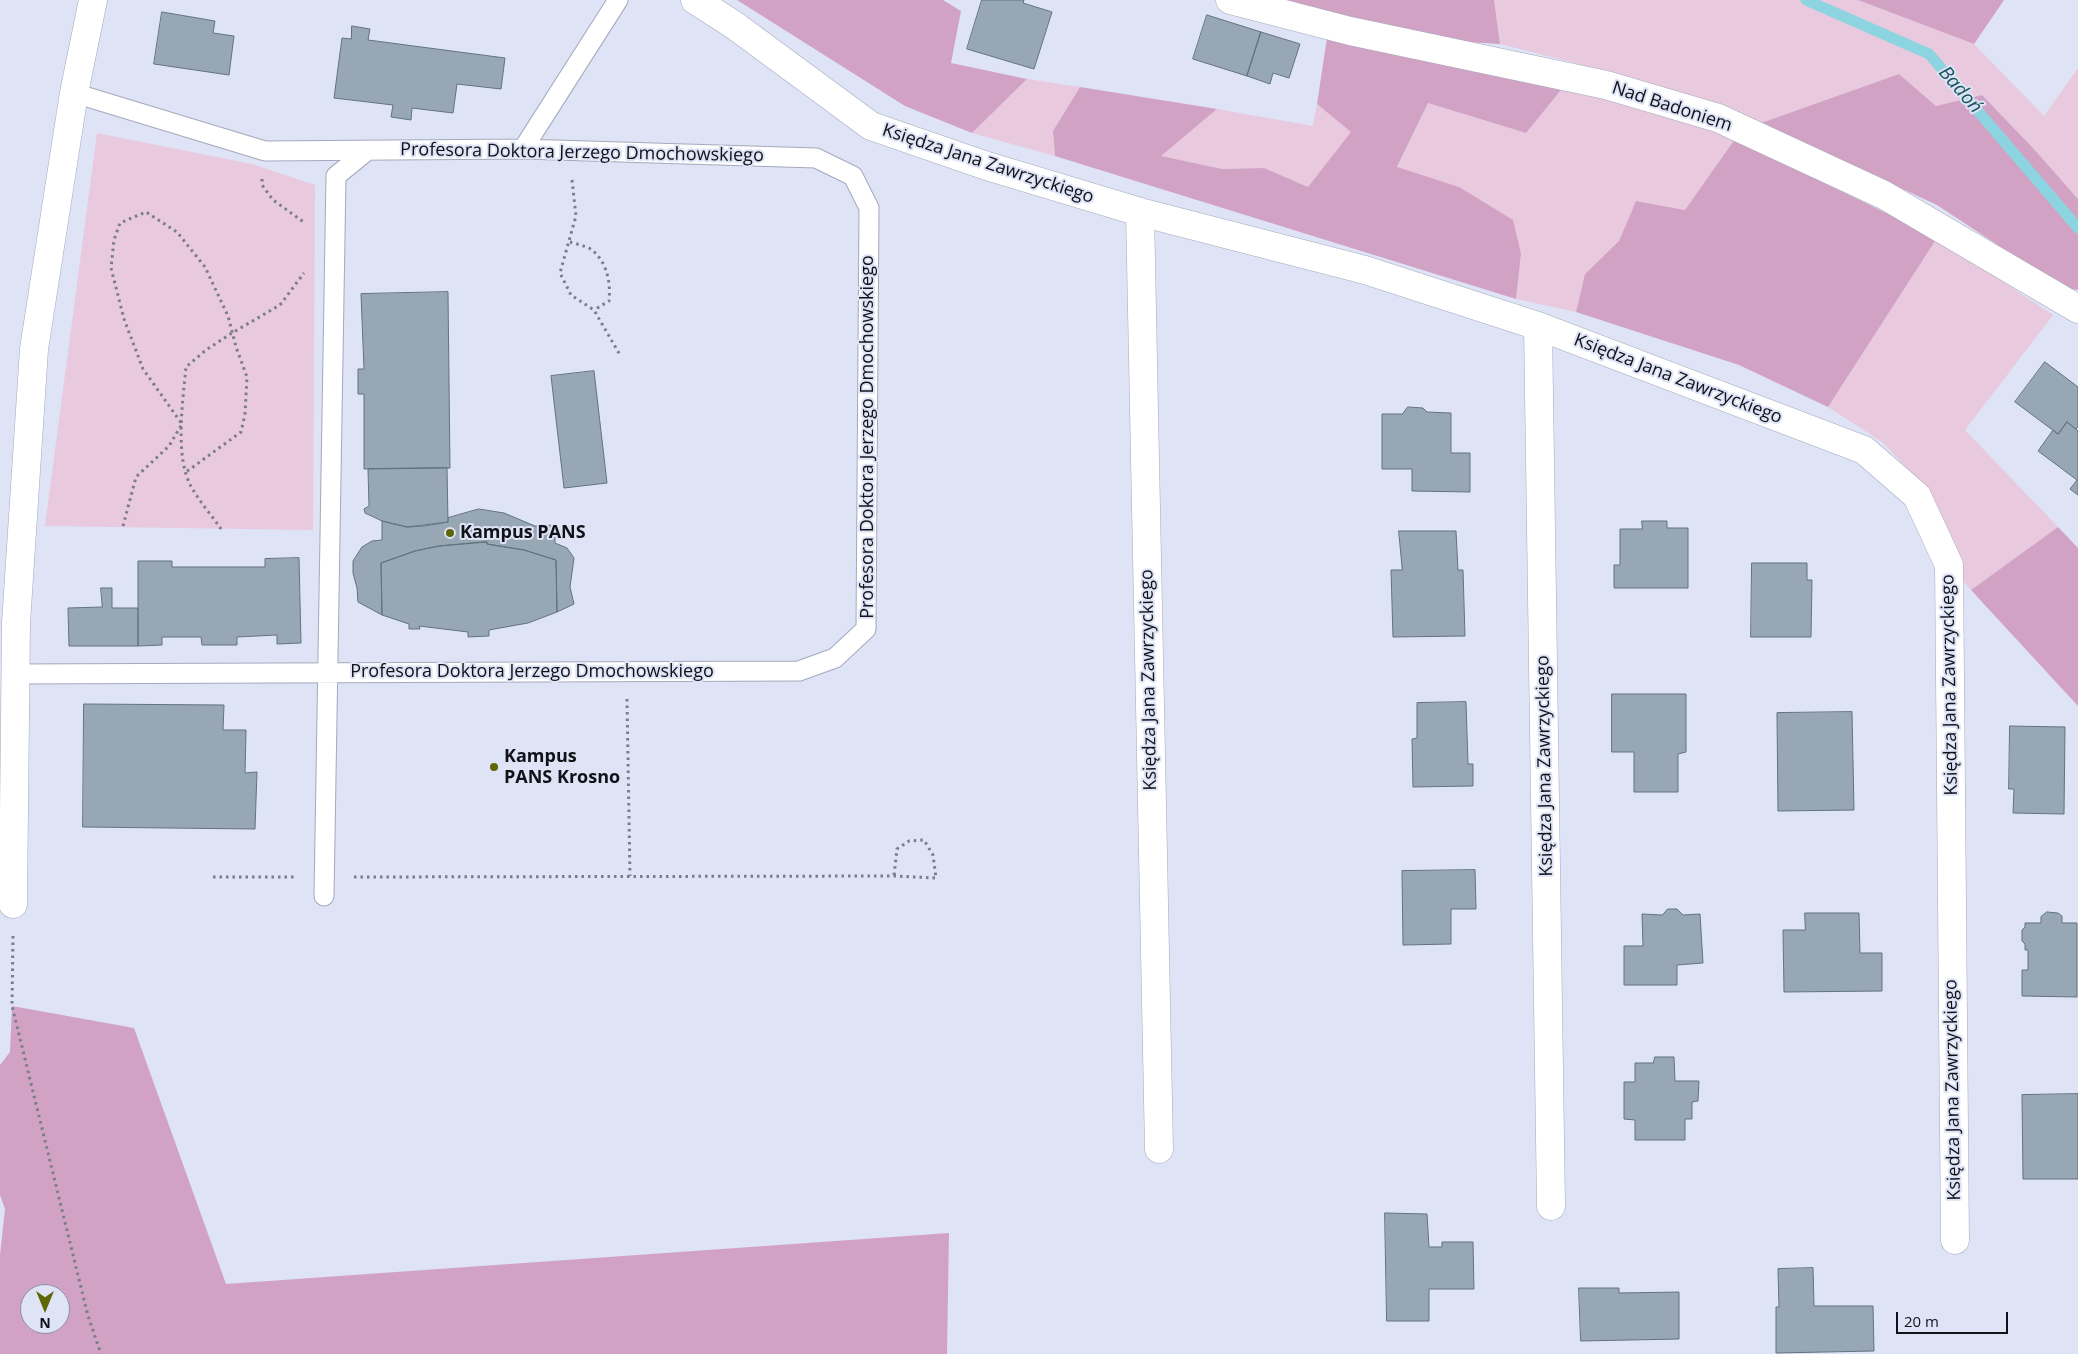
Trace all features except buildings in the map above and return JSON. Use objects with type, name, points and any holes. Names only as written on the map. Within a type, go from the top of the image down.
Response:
[{"type":"street","points":[[13,904],[16,623],[34,349],[74,93],[93,0]]},
{"type":"street","name":"Księdza Jana Zawrzyckiego","points":[[695,0],[734,25],[871,126],[987,166],[1140,212],[1365,270],[1538,326],[1864,450],[1917,496],[1949,565],[1955,1240]]},
{"type":"street","name":"Nad Badoniem","points":[[1230,0],[1350,31],[1606,85],[1718,118],[1884,195],[2078,309]]},
{"type":"street","name":"Księdza Jana Zawrzyckiego","points":[[1140,212],[1158,1149]]},
{"type":"street","name":"Księdza Jana Zawrzyckiego","points":[[1538,326],[1551,1206]]},
{"type":"lane","points":[[523,149],[618,0]]},
{"type":"lane","name":"Profesora Doktora Jerzego Dmochowskiego","points":[[15,674],[799,671],[835,658],[866,629],[869,208],[853,176],[816,158],[523,149],[265,151],[74,93]]},
{"type":"lane","points":[[324,896],[336,176],[368,150]]},
{"type":"path","points":[[263,173],[262,185],[272,200],[310,226]]},
{"type":"path","points":[[572,178],[576,216],[560,273],[571,295],[594,310],[620,355]]},
{"type":"path","points":[[182,424],[143,369],[124,319],[111,268],[114,240],[120,223],[146,212],[177,232],[205,267],[228,316],[246,377],[245,414],[241,432],[186,472]]},
{"type":"path","points":[[570,242],[592,250],[603,264],[610,284],[609,301],[594,310]]},
{"type":"path","points":[[221,529],[191,487],[182,458],[186,367],[206,350],[280,305],[306,271]]},
{"type":"path","points":[[123,526],[136,477],[169,446],[182,424]]},
{"type":"path","points":[[627,698],[630,876]]},
{"type":"path","points":[[213,877],[894,876],[936,878],[933,855],[924,840],[909,841],[897,849],[894,876]]},
{"type":"path","points":[[13,904],[12,1006],[88,1316],[101,1354]]},
{"type":"shaded area","points":[[737,0],[943,0],[961,11],[951,63],[1027,79],[972,133],[905,106]]},
{"type":"shaded area","points":[[1266,0],[1494,0],[1500,44],[1436,40]]},
{"type":"shaded area","points":[[1494,0],[1858,0],[1974,44],[2044,116],[2078,68],[2078,199],[2033,148],[1982,95],[1936,106],[1899,74],[1761,123],[1575,63],[1500,44]]},
{"type":"shaded area","points":[[1858,0],[2004,0],[1974,44]]},
{"type":"shaded area","points":[[1327,38],[1565,85],[1526,133],[1428,103],[1397,167],[1459,187],[1513,220],[1521,254],[1516,299],[1055,156],[1053,131],[1080,87],[1217,109],[1161,156],[1222,169],[1264,168],[1308,187],[1351,132],[1317,104]]},
{"type":"shaded area","points":[[1899,74],[1936,106],[1982,95],[2033,148],[2078,199],[2078,290],[2063,288],[1937,205],[1761,123]]},
{"type":"shaded area","points":[[1027,79],[1080,87],[1053,131],[1055,156],[972,133]]},
{"type":"shaded area","points":[[1565,85],[1676,115],[1735,139],[1685,210],[1636,201],[1619,241],[1585,274],[1576,312],[1516,299],[1521,254],[1397,168],[1428,103],[1526,133]]},
{"type":"shaded area","points":[[1317,104],[1352,132],[1308,187],[1264,168],[1222,169],[1160,156],[1217,109],[1313,126]]},
{"type":"shaded area","points":[[97,133],[252,164],[315,185],[313,530],[45,526]]},
{"type":"shaded area","points":[[1735,139],[1937,238],[1828,407],[1739,365],[1576,312],[1585,274],[1619,241],[1636,201],[1685,210]]},
{"type":"shaded area","points":[[1937,238],[2053,315],[1965,430],[2058,527],[1971,590],[1962,579],[1927,489],[1882,442],[1828,407]]},
{"type":"shaded area","points":[[2058,527],[2078,548],[2078,706],[1971,590]]},
{"type":"shaded area","points":[[12,1006],[134,1028],[226,1284],[949,1233],[947,1354],[0,1354],[0,1255],[5,1209],[0,1195],[0,1065],[10,1052]]},
{"type":"waterway","name":"Badoń","points":[[1806,0],[1929,54],[2078,228]]},
{"type":"place","name":"Kampus PANS","points":[[450,533]]},
{"type":"place","name":"Kampus PANS Krosno","points":[[494,767]]}]
